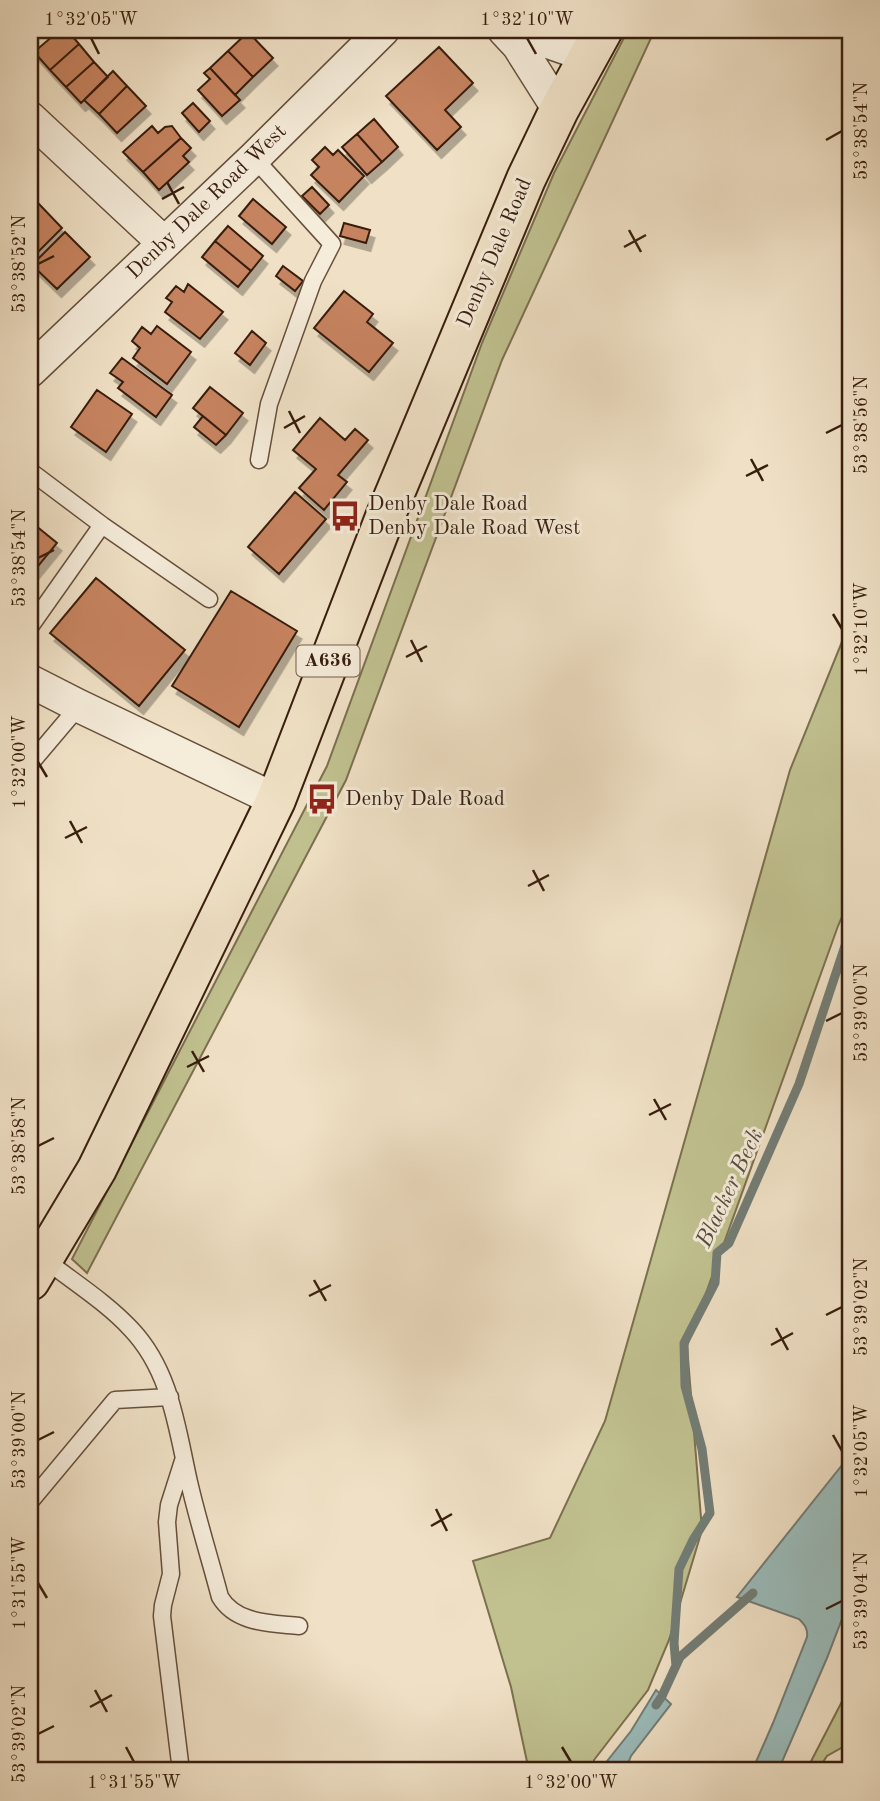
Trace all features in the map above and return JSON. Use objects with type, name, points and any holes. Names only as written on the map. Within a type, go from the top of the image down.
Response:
[{"type":"main road","name":"Denby Dale Road","points":[[36,1270],[97,1169],[276,800],[385,517],[526,179],[559,110],[596,43]]},
{"type":"street","name":"Denby Dale Road West","points":[[30,371],[254,158],[383,30]]},
{"type":"street","points":[[504,30],[524,54],[559,110]]},
{"type":"street","points":[[514,30],[596,43]]},
{"type":"street","points":[[30,118],[164,243]]},
{"type":"street","points":[[30,681],[276,800]]},
{"type":"lane","points":[[254,158],[332,244],[313,281],[269,404],[258,460]]},
{"type":"lane","points":[[30,471],[209,599]]},
{"type":"lane","points":[[30,627],[102,525]]},
{"type":"lane","points":[[30,764],[79,706]]},
{"type":"lane","points":[[36,1270],[104,1305],[131,1328],[153,1358],[170,1397],[220,1597],[225,1604],[241,1616],[258,1622],[299,1626]]},
{"type":"lane","points":[[30,1502],[115,1400],[170,1397]]},
{"type":"lane","points":[[181,1771],[162,1616],[171,1574],[167,1522],[169,1506],[184,1459]]},
{"type":"green space","points":[[628,30],[657,30],[502,360],[346,780],[87,1273],[72,1259],[327,766],[482,343],[554,173]]},
{"type":"green space","points":[[850,622],[850,898],[687,1346],[702,1530],[669,1640],[648,1690],[594,1760],[594,1771],[529,1771],[511,1687],[473,1561],[550,1538],[605,1421],[790,770]]},
{"type":"green space","points":[[850,1686],[850,1743],[827,1756],[817,1771],[806,1771]]},
{"type":"water","points":[[850,1455],[850,1598],[778,1771],[752,1771],[807,1632],[799,1619],[737,1597]]},
{"type":"water","points":[[656,1690],[671,1704],[631,1756],[625,1771],[602,1771],[631,1731]]},
{"type":"building","points":[[60,30],[67,30],[79,44],[50,70],[34,52]]},
{"type":"building","points":[[248,32],[273,58],[253,77],[228,51]]},
{"type":"building","points":[[79,44],[94,62],[66,87],[50,70]]},
{"type":"building","points":[[439,47],[473,83],[445,110],[461,127],[437,150],[386,96]]},
{"type":"building","points":[[228,51],[253,77],[235,95],[210,68]]},
{"type":"building","points":[[94,62],[108,77],[81,103],[66,87]]},
{"type":"building","points":[[210,68],[240,100],[222,116],[198,90],[210,79],[204,73]]},
{"type":"building","points":[[113,71],[127,86],[99,114],[84,100]]},
{"type":"building","points":[[127,86],[146,106],[117,133],[99,114]]},
{"type":"building","points":[[193,103],[210,121],[199,132],[182,113]]},
{"type":"building","points":[[374,119],[398,147],[382,162],[357,134]]},
{"type":"building","points":[[152,126],[158,133],[165,127],[172,126],[181,138],[143,172],[123,152]]},
{"type":"building","points":[[357,134],[382,162],[367,175],[342,147]]},
{"type":"building","points":[[181,138],[191,148],[183,156],[189,162],[159,190],[143,172]]},
{"type":"building","points":[[325,147],[333,155],[338,150],[364,176],[339,202],[311,175],[319,167],[312,160]]},
{"type":"building","points":[[312,187],[329,205],[320,214],[302,196]]},
{"type":"building","points":[[253,199],[286,227],[272,244],[239,216]]},
{"type":"building","points":[[38,203],[62,228],[31,259],[30,211]]},
{"type":"building","points":[[344,223],[370,230],[366,243],[340,236]]},
{"type":"building","points":[[228,226],[263,256],[251,271],[215,241]]},
{"type":"building","points":[[65,232],[90,257],[57,289],[32,265]]},
{"type":"building","points":[[215,241],[251,271],[238,287],[202,257]]},
{"type":"building","points":[[283,266],[303,281],[295,291],[276,276]]},
{"type":"building","points":[[188,284],[223,312],[200,339],[165,312],[172,302],[166,298],[176,286],[184,292]]},
{"type":"building","points":[[344,291],[373,314],[367,322],[393,343],[369,372],[314,328]]},
{"type":"building","points":[[157,326],[191,352],[167,384],[133,358],[140,348],[132,341],[142,327],[151,334]]},
{"type":"building","points":[[252,331],[266,343],[250,365],[235,353]]},
{"type":"building","points":[[122,358],[172,395],[156,417],[118,388],[123,382],[110,373]]},
{"type":"building","points":[[210,387],[243,413],[226,435],[193,408]]},
{"type":"building","points":[[97,390],[132,414],[106,452],[71,427]]},
{"type":"building","points":[[203,416],[226,435],[216,445],[194,427]]},
{"type":"building","points":[[320,418],[345,440],[355,429],[368,440],[338,475],[347,482],[324,510],[299,488],[316,469],[293,450]]},
{"type":"building","points":[[295,492],[326,519],[279,574],[248,547]]},
{"type":"building","points":[[30,521],[57,543],[30,576]]},
{"type":"building","points":[[96,578],[185,650],[139,706],[50,633]]},
{"type":"building","points":[[231,591],[297,631],[239,727],[172,686]]},
{"type":"waterway","name":"Blacker Beck","points":[[676,1666],[674,1643],[679,1569],[710,1513],[702,1449],[685,1386],[684,1343],[715,1283],[717,1253],[729,1243],[799,1084],[850,931]]},
{"type":"waterway","points":[[656,1705],[680,1657],[753,1593]]},
{"type":"place","name":"Denby Dale Road Denby Dale Road West","points":[[345,516]]},
{"type":"place","name":"Denby Dale Road","points":[[322,799]]}]
